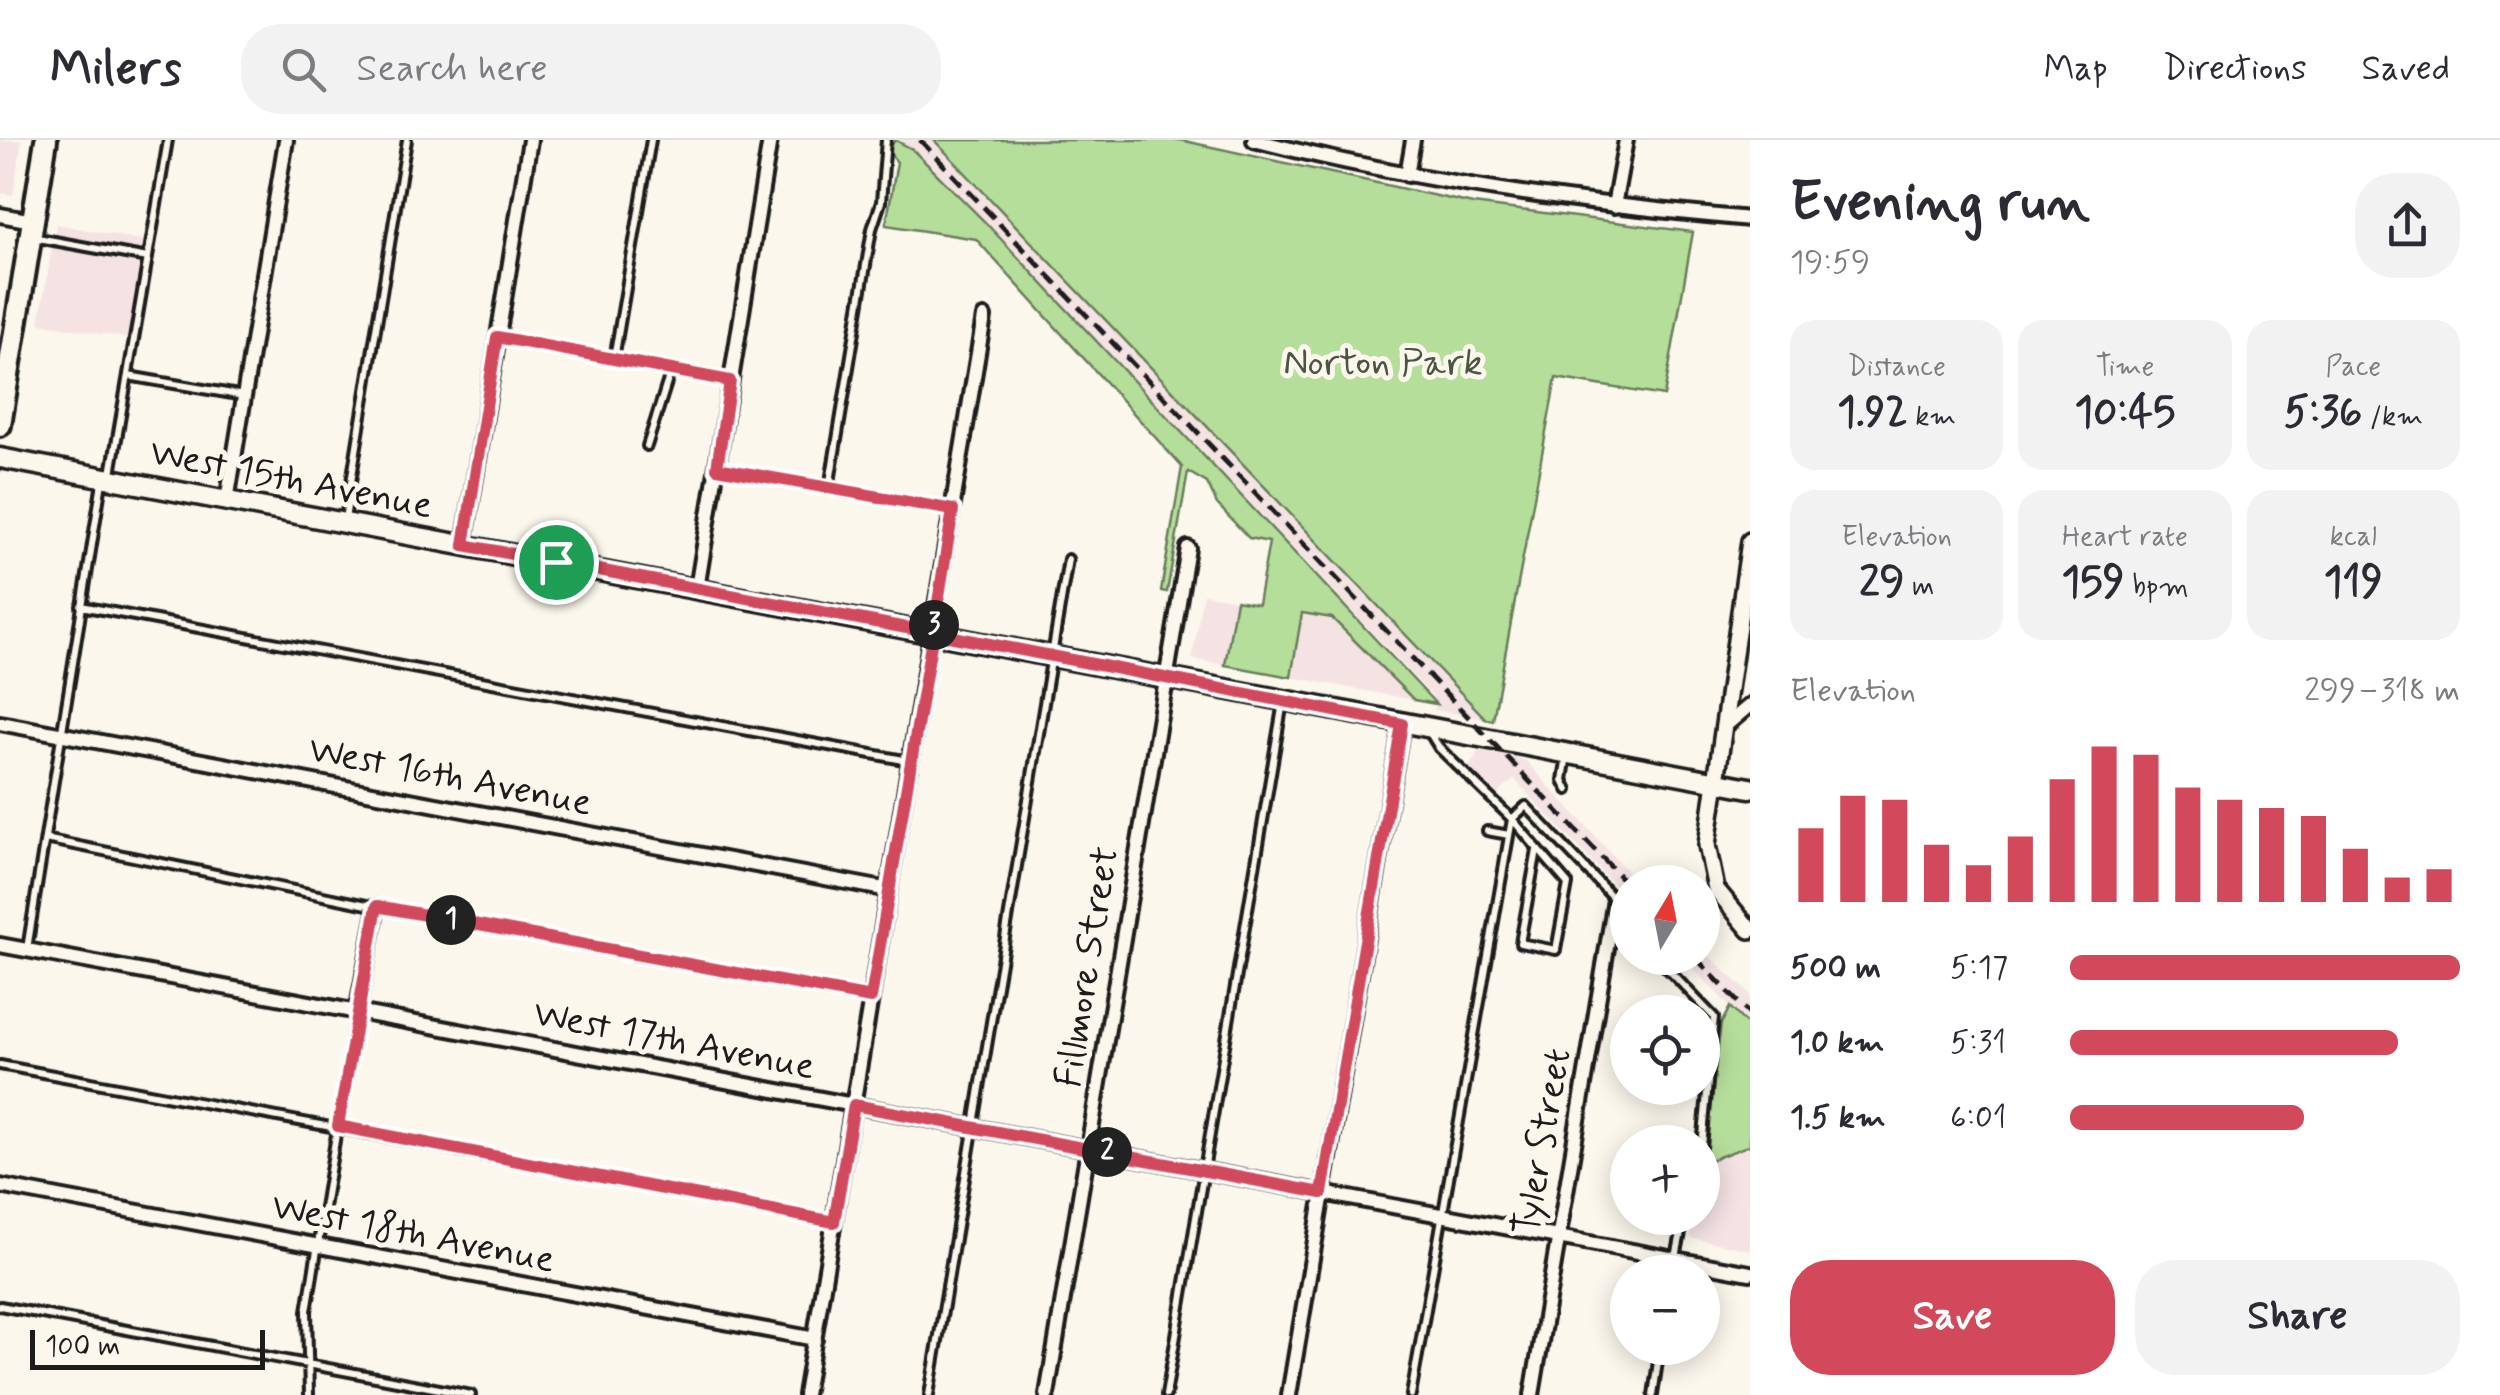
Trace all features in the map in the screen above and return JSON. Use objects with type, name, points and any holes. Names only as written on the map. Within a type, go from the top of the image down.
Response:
[{"type":"main road","points":[[0,425],[46,140]]},
{"type":"main road","name":"West 15th Avenue","points":[[0,458],[1750,788]]},
{"type":"street","points":[[227,501],[286,140]]},
{"type":"street","points":[[464,545],[530,140]]},
{"type":"street","points":[[698,589],[770,140]]},
{"type":"street","points":[[1254,140],[1408,174],[1614,206],[1750,220]]},
{"type":"street","points":[[1408,174],[1413,140]]},
{"type":"street","points":[[1614,206],[1626,140]]},
{"type":"street","points":[[0,215],[32,229]]},
{"type":"street","points":[[805,1395],[984,317]]},
{"type":"street","points":[[1750,541],[1714,781],[1707,859],[1716,889],[1750,930]]},
{"type":"street","name":"Fillmore Street","points":[[1051,1394],[1188,548]]},
{"type":"street","points":[[1722,728],[1750,705]]},
{"type":"street","name":"West 16th Avenue","points":[[0,723],[889,890]]},
{"type":"street","points":[[1289,1395],[1402,724]]},
{"type":"street","points":[[356,1012],[377,906]]},
{"type":"street","name":"Tyler Street","points":[[1532,1395],[1610,929]]},
{"type":"street","name":"West 17th Avenue","points":[[0,945],[1442,1215],[1630,1255]]},
{"type":"street","name":"West 18th Avenue","points":[[0,1186],[814,1340]]},
{"type":"street","name":"West 17th Avenue","points":[[1720,1269],[1750,1271]]},
{"type":"lane","points":[[27,950],[81,606],[128,376],[168,140]]},
{"type":"lane","points":[[344,522],[407,140]]},
{"type":"lane","points":[[614,359],[651,140]]},
{"type":"lane","points":[[829,488],[872,230],[882,202],[886,140]]},
{"type":"lane","points":[[32,229],[148,258]]},
{"type":"lane","points":[[497,337],[730,381]]},
{"type":"lane","points":[[647,446],[672,370]]},
{"type":"lane","points":[[128,376],[244,396]]},
{"type":"lane","points":[[717,468],[953,510]]},
{"type":"lane","points":[[930,1395],[1068,559]]},
{"type":"lane","points":[[81,606],[910,762]]},
{"type":"lane","points":[[1166,1395],[1207,1171],[1283,701]]},
{"type":"lane","points":[[1427,729],[1439,748],[1512,818],[1568,884],[1556,950],[1520,942],[1536,850]]},
{"type":"lane","points":[[1567,754],[1562,780],[1568,790]]},
{"type":"lane","points":[[1411,1395],[1512,818],[1526,806],[1610,895]]},
{"type":"lane","points":[[1487,830],[1509,835]]},
{"type":"lane","points":[[45,839],[377,906],[871,998]]},
{"type":"lane","points":[[1673,975],[1714,1017],[1704,1125]]},
{"type":"lane","points":[[310,1395],[307,1311],[356,1012]]},
{"type":"lane","points":[[0,1065],[834,1222]]},
{"type":"lane","points":[[0,1306],[471,1395]]},
{"type":"lane","points":[[1652,1395],[1657,1365]]},
{"type":"shaded area","points":[[0,140],[22,140],[13,195],[0,193]]},
{"type":"shaded area","points":[[895,140],[934,140],[1486,719],[1435,710],[1432,696],[1077,319],[924,160]]},
{"type":"shaded area","points":[[56,224],[146,241],[132,339],[39,323]]},
{"type":"shaded area","points":[[1203,594],[1236,600],[1225,665],[1192,659]]},
{"type":"shaded area","points":[[1302,612],[1332,618],[1414,700],[1291,677]]},
{"type":"shaded area","points":[[1480,749],[1525,760],[1621,865],[1610,865],[1610,881],[1514,779],[1498,794],[1469,767]]},
{"type":"shaded area","points":[[1720,966],[1750,994],[1750,1028],[1720,995],[1699,975],[1720,975]]},
{"type":"shaded area","points":[[1750,1145],[1750,1250],[1690,1238],[1720,1235],[1720,1156]]},
{"type":"green space","points":[[895,140],[912,149],[984,221],[1436,704],[1414,700],[1332,618],[1302,613],[1291,677],[1225,665],[1236,600],[1258,604],[1269,542],[1249,538],[1217,504],[1207,483],[1188,472],[1167,592],[1161,591],[1182,467],[976,239],[886,225],[897,162],[888,151]]},
{"type":"green space","name":"Norton Park","points":[[934,140],[1180,140],[1473,204],[1693,232],[1664,396],[1556,378],[1493,720],[1486,719]]},
{"type":"green space","points":[[1730,1007],[1750,1028],[1750,1145],[1720,1156],[1720,1125],[1708,1125],[1711,1105],[1720,1105],[1721,1024]]},
{"type":"railway","points":[[920,140],[1610,866]]},
{"type":"railway","points":[[1712,975],[1750,1015]]},
{"type":"route","points":[[556,562],[464,545],[497,337],[730,381],[717,468],[953,510],[933,633],[1402,724],[1322,1193],[854,1105],[834,1222],[338,1126],[377,906],[871,998],[933,633],[556,562]]}]
